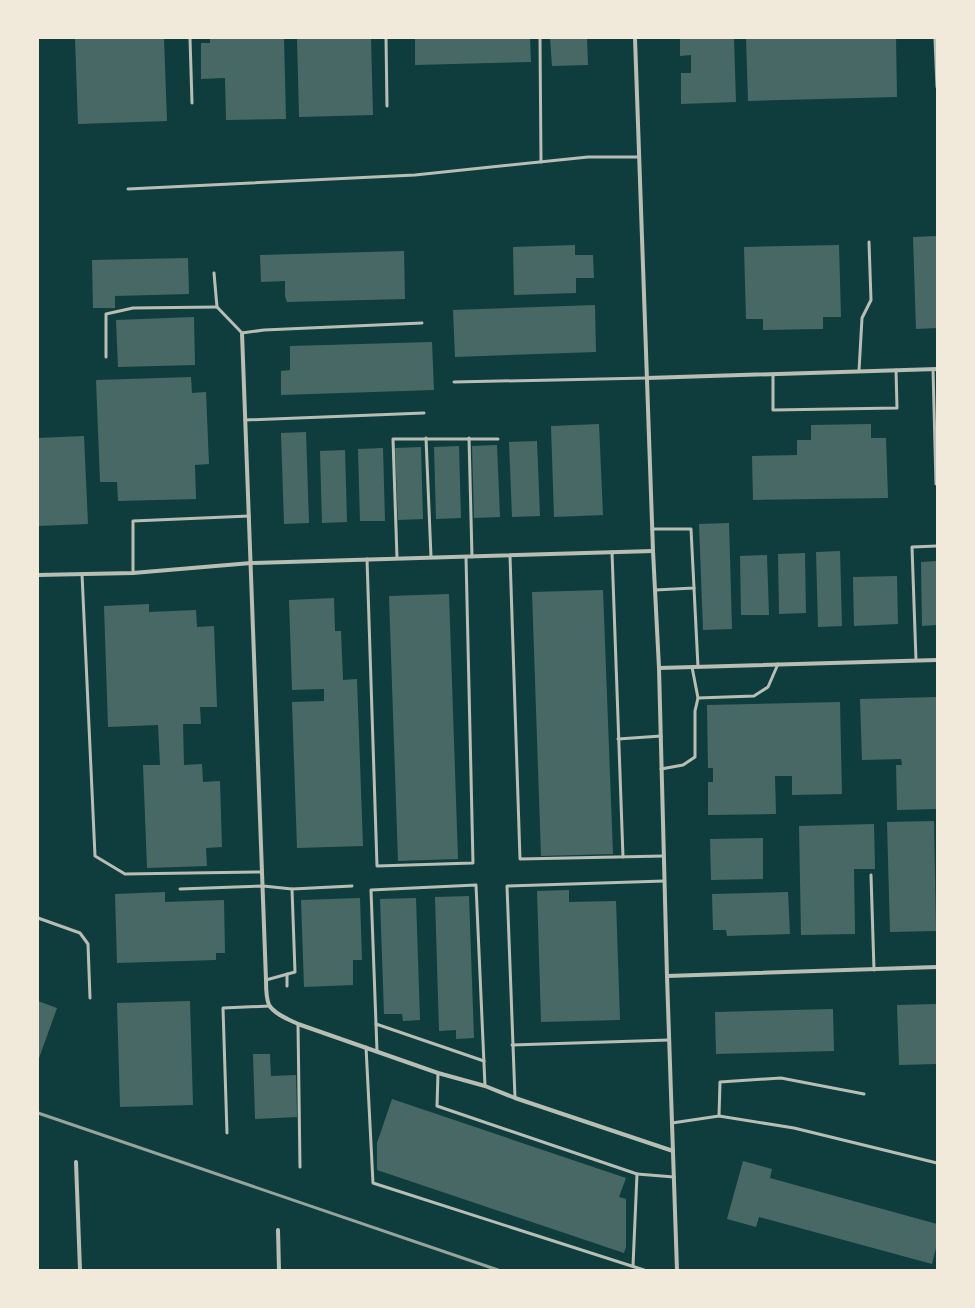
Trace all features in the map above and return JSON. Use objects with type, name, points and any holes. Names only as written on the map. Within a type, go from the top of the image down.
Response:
[{"type":"street","points":[[635,38],[652,529],[659,668],[664,881],[677,1270]]},
{"type":"street","points":[[242,333],[266,990],[270,1006],[285,1018],[298,1024],[438,1073],[485,1086],[515,1098],[673,1151]]},
{"type":"street","points":[[647,378],[935,369]]},
{"type":"street","points":[[38,576],[133,573],[251,563],[653,551]]},
{"type":"street","points":[[659,668],[937,660]]},
{"type":"street","points":[[667,976],[937,967]]},
{"type":"street","points":[[76,1162],[80,1270]]},
{"type":"street","points":[[278,1230],[279,1270]]},
{"type":"lane","points":[[190,38],[192,103]]},
{"type":"lane","points":[[386,38],[387,106]]},
{"type":"lane","points":[[540,38],[541,162]]},
{"type":"lane","points":[[935,38],[936,87]]},
{"type":"lane","points":[[128,189],[415,175],[588,157],[639,157]]},
{"type":"lane","points":[[859,371],[862,318],[871,300],[870,242]]},
{"type":"lane","points":[[214,273],[217,307],[242,333],[264,330],[422,323]]},
{"type":"lane","points":[[106,357],[106,314],[133,308],[217,307]]},
{"type":"lane","points":[[935,369],[937,484]]},
{"type":"lane","points":[[773,374],[773,410],[896,408],[896,370]]},
{"type":"lane","points":[[454,382],[647,378]]},
{"type":"lane","points":[[245,420],[424,414]]},
{"type":"lane","points":[[426,438],[431,557]]},
{"type":"lane","points":[[469,438],[472,556]]},
{"type":"lane","points":[[397,558],[393,439],[498,439]]},
{"type":"lane","points":[[133,573],[132,521],[249,516]]},
{"type":"lane","points":[[652,529],[691,529],[698,667]]},
{"type":"lane","points":[[916,660],[912,547],[937,546]]},
{"type":"lane","points":[[612,552],[623,857]]},
{"type":"lane","points":[[367,559],[377,866],[473,863],[466,556]]},
{"type":"lane","points":[[510,556],[520,859],[664,856]]},
{"type":"lane","points":[[82,574],[95,856],[125,874],[262,872]]},
{"type":"lane","points":[[655,590],[694,588]]},
{"type":"lane","points":[[698,698],[754,696],[768,687],[778,664]]},
{"type":"lane","points":[[662,769],[684,765],[695,757],[695,711],[698,698],[692,667]]},
{"type":"lane","points":[[618,739],[661,736]]},
{"type":"lane","points":[[871,875],[874,970]]},
{"type":"lane","points":[[515,1098],[507,886],[664,881]]},
{"type":"lane","points":[[377,1051],[370,890],[476,885],[485,1086]]},
{"type":"lane","points":[[180,889],[262,886],[292,889],[352,886]]},
{"type":"lane","points":[[266,980],[295,972],[292,889]]},
{"type":"lane","points":[[38,918],[80,933],[88,944],[90,998]]},
{"type":"lane","points":[[287,974],[287,986]]},
{"type":"lane","points":[[227,1133],[223,1008],[270,1006]]},
{"type":"lane","points":[[298,1024],[300,1167]]},
{"type":"lane","points":[[376,1024],[484,1061]]},
{"type":"lane","points":[[512,1045],[669,1040]]},
{"type":"lane","points":[[366,1047],[373,1183],[644,1270]]},
{"type":"lane","points":[[438,1073],[437,1106],[637,1174],[674,1178]]},
{"type":"lane","points":[[719,1116],[720,1082],[781,1078],[864,1094]]},
{"type":"lane","points":[[672,1123],[719,1116],[794,1128],[937,1163]]},
{"type":"lane","points":[[633,1266],[637,1174]]},
{"type":"building","points":[[75,38],[164,38],[167,121],[78,124]]},
{"type":"building","points":[[210,38],[284,38],[286,119],[226,120],[225,78],[201,79],[201,43],[210,43]]},
{"type":"building","points":[[297,38],[371,38],[373,115],[299,117]]},
{"type":"building","points":[[415,38],[530,38],[531,62],[415,65]]},
{"type":"building","points":[[550,38],[587,38],[588,65],[552,66]]},
{"type":"building","points":[[680,38],[734,38],[736,102],[681,104],[681,73],[691,73],[691,55],[680,56]]},
{"type":"building","points":[[746,38],[896,38],[897,97],[748,101]]},
{"type":"building","points":[[937,236],[937,328],[916,329],[913,237]]},
{"type":"building","points":[[575,245],[575,255],[593,255],[594,278],[576,278],[576,293],[514,295],[513,247]]},
{"type":"building","points":[[839,245],[841,317],[823,317],[823,329],[763,330],[763,319],[746,319],[744,247]]},
{"type":"building","points":[[404,251],[405,299],[287,302],[285,296],[285,281],[261,282],[260,255]]},
{"type":"building","points":[[188,258],[189,294],[115,296],[115,308],[93,308],[92,260]]},
{"type":"building","points":[[595,305],[596,352],[455,357],[453,310]]},
{"type":"building","points":[[194,317],[195,365],[118,367],[116,320]]},
{"type":"building","points":[[432,342],[434,390],[281,395],[281,371],[290,370],[290,346]]},
{"type":"building","points":[[191,377],[192,393],[206,392],[209,464],[195,465],[196,499],[118,501],[117,482],[100,482],[96,380]]},
{"type":"building","points":[[599,424],[603,515],[554,517],[551,426]]},
{"type":"building","points":[[871,424],[871,438],[886,438],[888,498],[753,500],[752,456],[797,455],[797,440],[811,440],[811,425]]},
{"type":"building","points":[[306,432],[309,523],[284,524],[281,433]]},
{"type":"building","points":[[84,436],[88,524],[38,526],[38,438]]},
{"type":"building","points":[[537,441],[540,516],[512,517],[509,442]]},
{"type":"building","points":[[497,445],[500,517],[474,518],[472,446]]},
{"type":"building","points":[[459,446],[461,518],[436,519],[434,447]]},
{"type":"building","points":[[421,447],[423,519],[398,520],[395,448]]},
{"type":"building","points":[[383,448],[385,521],[360,521],[358,449]]},
{"type":"building","points":[[345,450],[347,522],[322,523],[320,451]]},
{"type":"building","points":[[729,523],[732,629],[703,630],[699,524]]},
{"type":"building","points":[[840,551],[842,626],[818,627],[816,552]]},
{"type":"building","points":[[805,553],[806,613],[779,614],[778,554]]},
{"type":"building","points":[[767,555],[769,615],[741,615],[740,556]]},
{"type":"building","points":[[937,561],[937,625],[922,626],[921,562]]},
{"type":"building","points":[[897,576],[898,624],[854,626],[853,577]]},
{"type":"building","points":[[603,590],[613,854],[541,856],[532,592]]},
{"type":"building","points":[[449,594],[458,859],[398,861],[389,596]]},
{"type":"building","points":[[334,598],[335,631],[341,631],[343,680],[357,679],[363,846],[297,848],[292,702],[324,701],[324,689],[292,690],[289,600]]},
{"type":"building","points":[[149,604],[149,612],[196,610],[197,627],[214,626],[217,707],[200,707],[201,724],[183,724],[184,765],[202,764],[203,782],[220,781],[222,847],[206,848],[207,866],[147,868],[143,765],[160,765],[158,725],[108,727],[104,606]]},
{"type":"building","points":[[937,697],[937,809],[897,810],[896,765],[902,765],[901,759],[862,760],[860,699]]},
{"type":"building","points":[[840,702],[842,794],[792,795],[792,776],[775,776],[776,814],[708,815],[708,782],[713,782],[713,768],[708,768],[707,705]]},
{"type":"building","points":[[934,821],[936,931],[890,932],[887,822]]},
{"type":"building","points":[[874,824],[875,869],[854,869],[855,934],[801,935],[799,826]]},
{"type":"building","points":[[763,838],[763,879],[711,880],[710,839]]},
{"type":"building","points":[[569,890],[569,902],[616,901],[620,1020],[541,1022],[537,891]]},
{"type":"building","points":[[165,892],[165,902],[224,900],[225,953],[216,953],[216,960],[117,963],[115,894]]},
{"type":"building","points":[[788,892],[790,934],[727,936],[726,930],[713,930],[712,894]]},
{"type":"building","points":[[469,896],[474,1038],[456,1039],[456,1030],[439,1031],[435,897]]},
{"type":"building","points":[[360,898],[362,960],[353,960],[353,985],[304,987],[301,900]]},
{"type":"building","points":[[416,898],[420,1020],[403,1021],[402,1014],[384,1014],[380,899]]},
{"type":"building","points":[[38,1001],[57,1008],[38,1061]]},
{"type":"building","points":[[190,1001],[193,1105],[120,1107],[117,1003]]},
{"type":"building","points":[[937,1004],[937,1064],[899,1065],[897,1005]]},
{"type":"building","points":[[833,1009],[834,1051],[716,1054],[715,1012]]},
{"type":"building","points":[[253,1054],[270,1054],[271,1076],[296,1075],[297,1117],[255,1119]]},
{"type":"building","points":[[392,1099],[626,1178],[619,1197],[626,1199],[626,1247],[624,1253],[377,1170],[377,1143]]},
{"type":"building","points":[[743,1161],[772,1169],[770,1178],[937,1224],[937,1244],[932,1264],[759,1217],[756,1227],[727,1219]]},
{"type":"railway","points":[[38,1113],[498,1270]]}]
